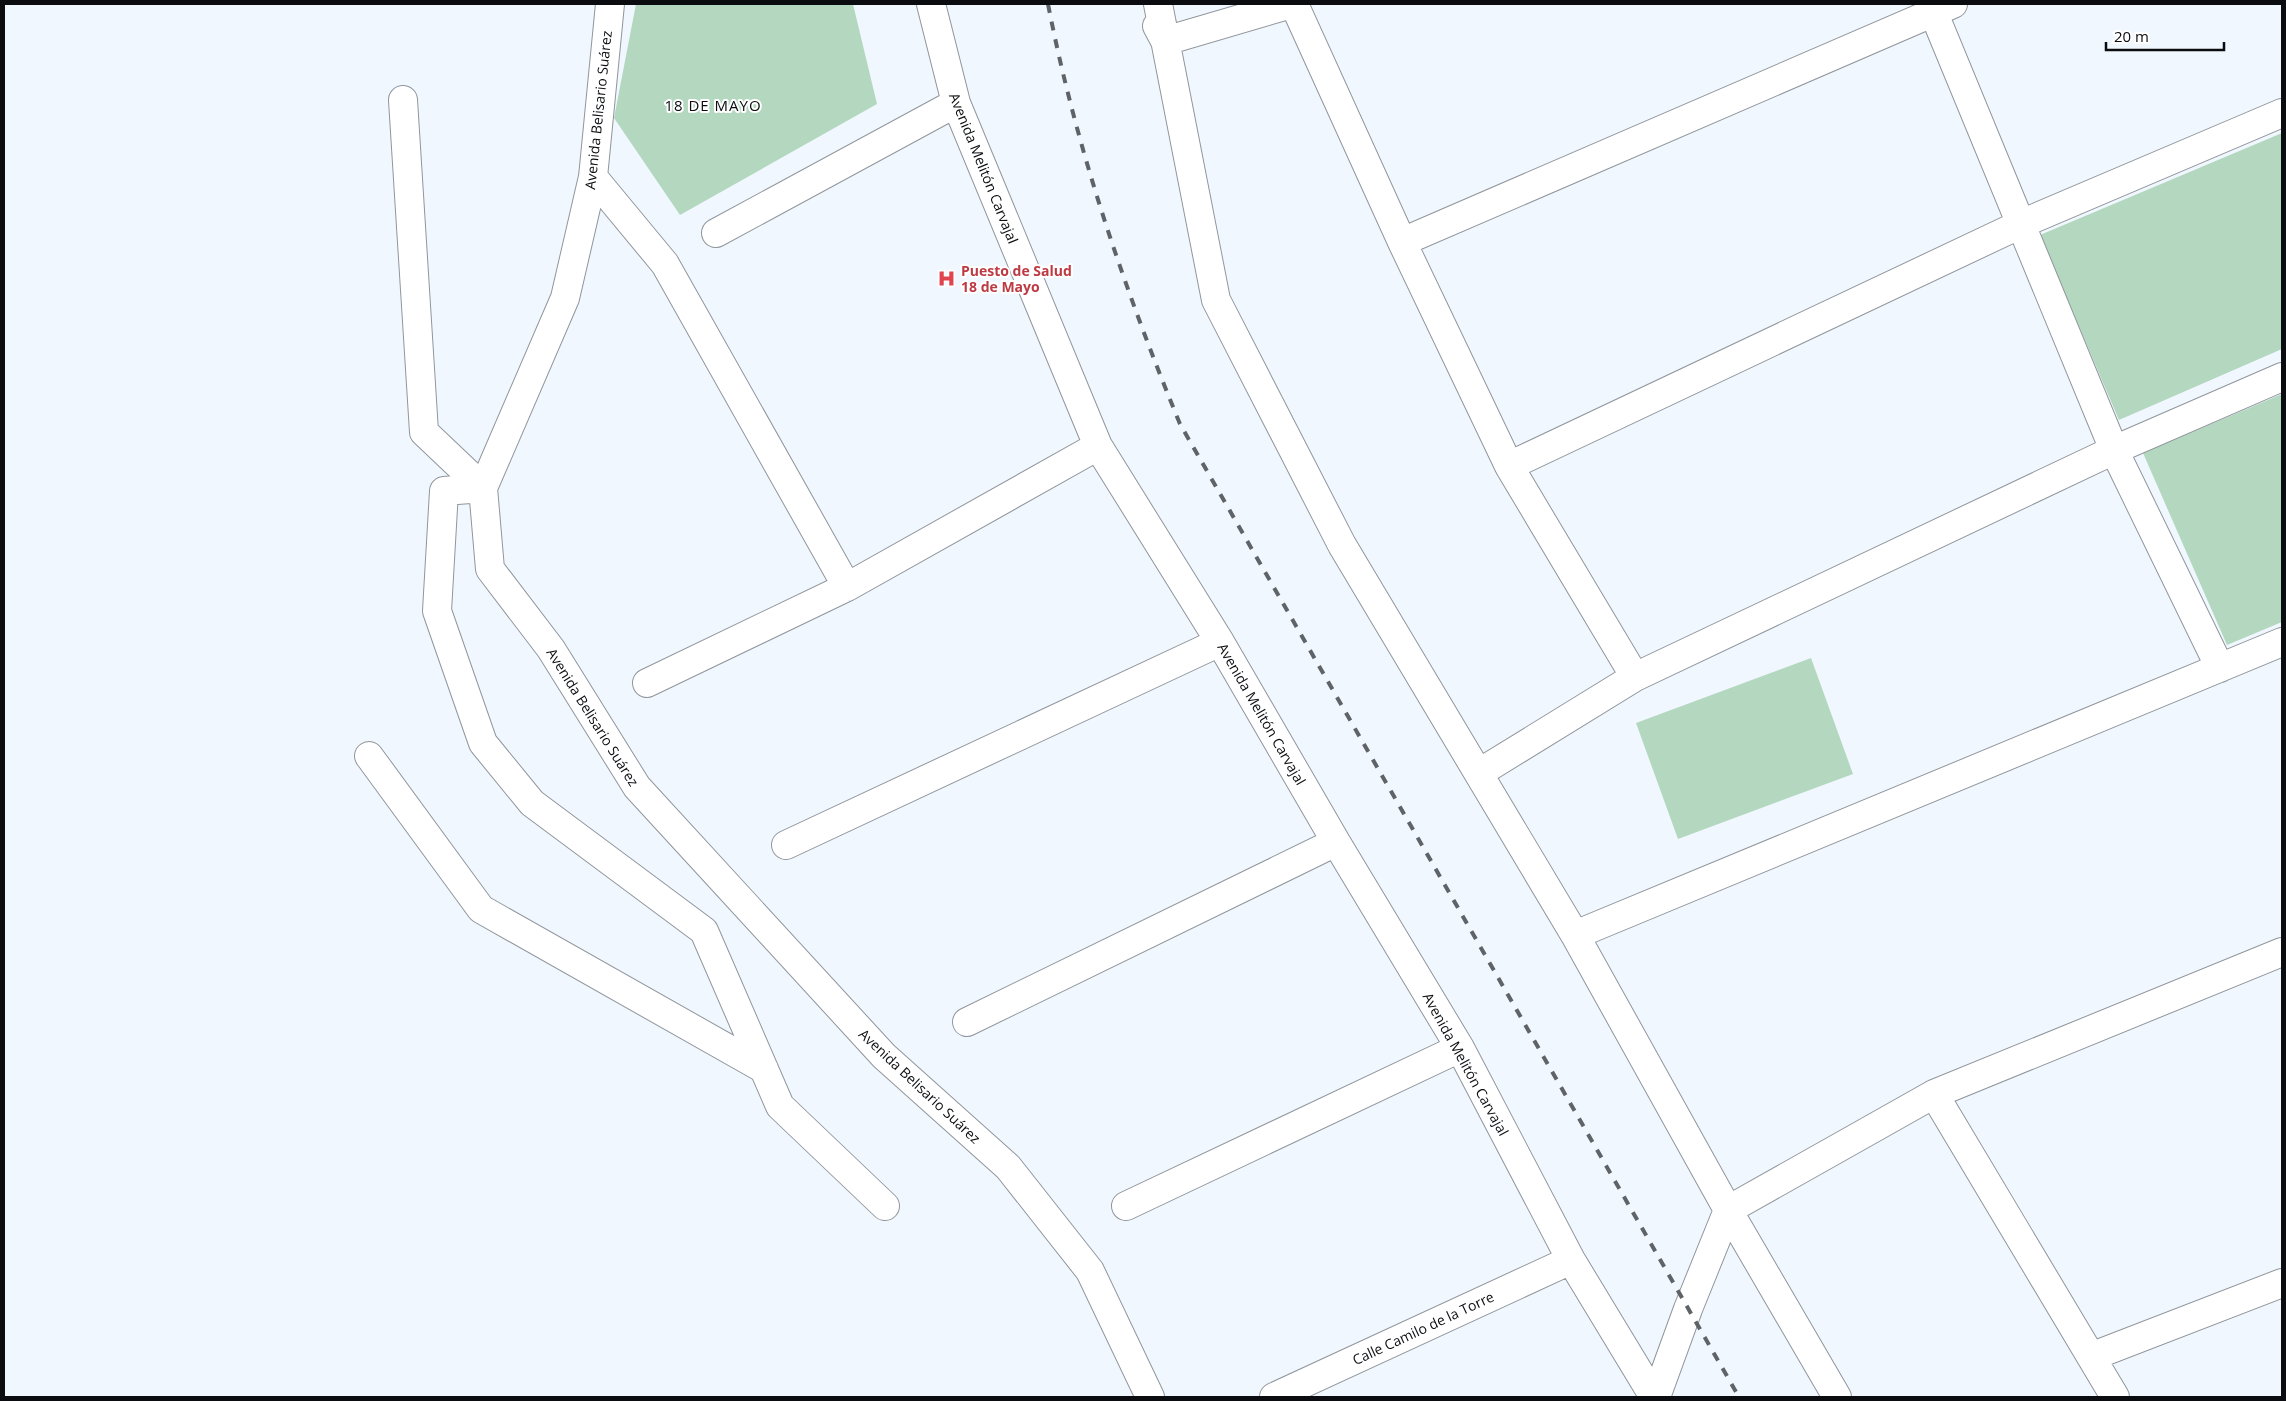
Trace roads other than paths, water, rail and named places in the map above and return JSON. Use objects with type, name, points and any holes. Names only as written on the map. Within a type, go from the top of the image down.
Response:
[{"type":"street","name":"Avenida Belisario Suárez","points":[[610,4],[593,177],[565,298],[484,488],[490,569],[551,649],[637,787],[884,1056],[1008,1166],[1090,1271],[1150,1397]]},
{"type":"street","name":"Avenida Melitón Carvajal","points":[[931,4],[956,102],[1098,446],[1220,642],[1336,842],[1460,1048],[1571,1260],[1655,1397]]},
{"type":"street","points":[[1146,4],[1165,41]]},
{"type":"street","points":[[1158,4],[1216,300],[1342,545],[1574,935],[1728,1210],[1837,1397]]},
{"type":"street","points":[[1165,41],[1292,4],[1402,242],[1509,466],[1634,677]]},
{"type":"street","points":[[1402,242],[1939,7],[2021,224],[2114,450],[2220,668]]},
{"type":"street","points":[[403,100],[424,432],[484,488]]},
{"type":"street","points":[[716,233],[956,102]]},
{"type":"street","points":[[1509,466],[2021,224],[2282,112]]},
{"type":"street","points":[[593,177],[664,264],[847,587]]},
{"type":"street","points":[[1479,773],[1634,677],[2114,450],[2282,377]]},
{"type":"street","points":[[647,683],[847,587],[1098,446]]},
{"type":"street","points":[[484,488],[444,491],[437,611],[483,743],[532,803],[704,931],[780,1106],[884,1206]]},
{"type":"street","points":[[786,845],[1220,642]]},
{"type":"street","points":[[1574,935],[2282,642]]},
{"type":"street","points":[[369,756],[481,909],[764,1069]]},
{"type":"street","points":[[967,1022],[1336,842]]},
{"type":"street","points":[[1728,1210],[1934,1094],[2282,952]]},
{"type":"street","points":[[1126,1206],[1460,1048]]},
{"type":"street","points":[[1934,1094],[2115,1397]]},
{"type":"street","name":"Avenida Melitón Carvajal","points":[[1655,1397],[1728,1210]]},
{"type":"street","name":"Calle Camilo de la Torre","points":[[1274,1397],[1571,1260]]},
{"type":"street","points":[[2092,1356],[2282,1283]]},
{"type":"railway","points":[[1048,4],[1059,58],[1087,164],[1121,269],[1180,424],[1739,1397]]},
{"type":"place","name":"Puesto de Salud 18 de Mayo","points":[[947,278]]},
{"type":"district","name":"18 DE MAYO","points":[[713,105]]}]
